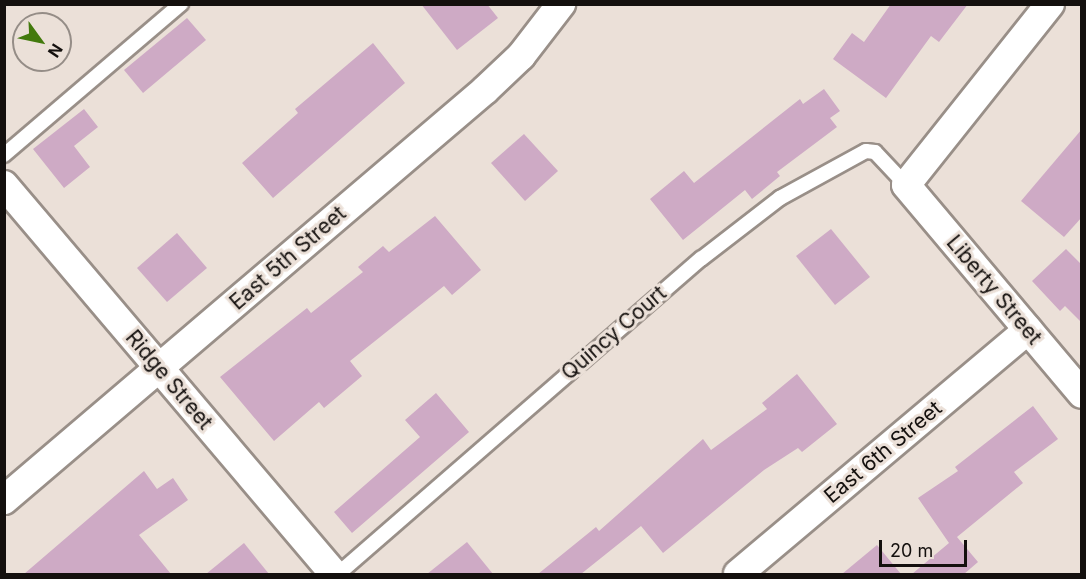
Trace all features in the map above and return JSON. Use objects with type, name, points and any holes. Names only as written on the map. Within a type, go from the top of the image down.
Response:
[{"type":"street","name":"East 5th Street","points":[[4,500],[485,90],[521,56],[561,4]]},
{"type":"street","points":[[906,185],[1050,4]]},
{"type":"street","name":"Ridge Street","points":[[4,185],[336,574]]},
{"type":"street","name":"Liberty Street","points":[[906,185],[1082,394]]},
{"type":"street","name":"East 6th Street","points":[[738,574],[1028,330]]},
{"type":"lane","points":[[4,155],[181,4]]},
{"type":"lane","name":"Quincy Court","points":[[336,574],[701,259],[780,198],[866,151],[875,152],[906,185]]},
{"type":"building","points":[[421,4],[487,4],[498,18],[457,50]]},
{"type":"building","points":[[891,4],[968,4],[939,42],[931,36],[886,98],[833,59],[852,33],[864,42]]},
{"type":"building","points":[[187,18],[206,40],[143,93],[124,70]]},
{"type":"building","points":[[373,43],[405,83],[273,198],[242,163],[298,113],[295,109]]},
{"type":"building","points":[[824,89],[840,111],[830,118],[837,127],[777,172],[780,176],[752,199],[745,190],[683,240],[650,199],[684,171],[694,183],[800,99],[803,104]]},
{"type":"building","points":[[84,109],[98,127],[74,146],[90,167],[64,188],[33,149]]},
{"type":"building","points":[[1082,129],[1082,217],[1064,237],[1021,201]]},
{"type":"building","points":[[524,134],[558,171],[525,201],[491,163]]},
{"type":"building","points":[[435,216],[481,270],[452,295],[444,286],[350,361],[362,376],[324,408],[319,402],[274,441],[220,377],[307,308],[311,313],[363,272],[358,267],[383,246],[389,252]]},
{"type":"building","points":[[831,229],[870,277],[835,305],[796,256]]},
{"type":"building","points":[[177,233],[207,268],[167,302],[137,268]]},
{"type":"building","points":[[1066,249],[1082,265],[1082,323],[1065,306],[1060,311],[1032,281]]},
{"type":"building","points":[[797,374],[837,424],[802,452],[798,448],[764,470],[663,553],[641,526],[581,574],[538,574],[596,527],[599,531],[703,439],[711,450],[767,409],[762,403]]},
{"type":"building","points":[[436,393],[469,432],[352,533],[334,512],[420,437],[405,420]]},
{"type":"building","points":[[1033,406],[1058,439],[1014,472],[1023,483],[957,537],[978,562],[964,574],[912,574],[949,543],[918,498],[958,471],[955,467]]},
{"type":"building","points":[[144,471],[157,489],[173,478],[188,500],[139,535],[171,574],[24,574]]},
{"type":"building","points":[[467,542],[493,574],[427,574]]},
{"type":"building","points":[[244,543],[269,574],[206,574]]},
{"type":"building","points":[[877,545],[901,574],[842,574]]}]
